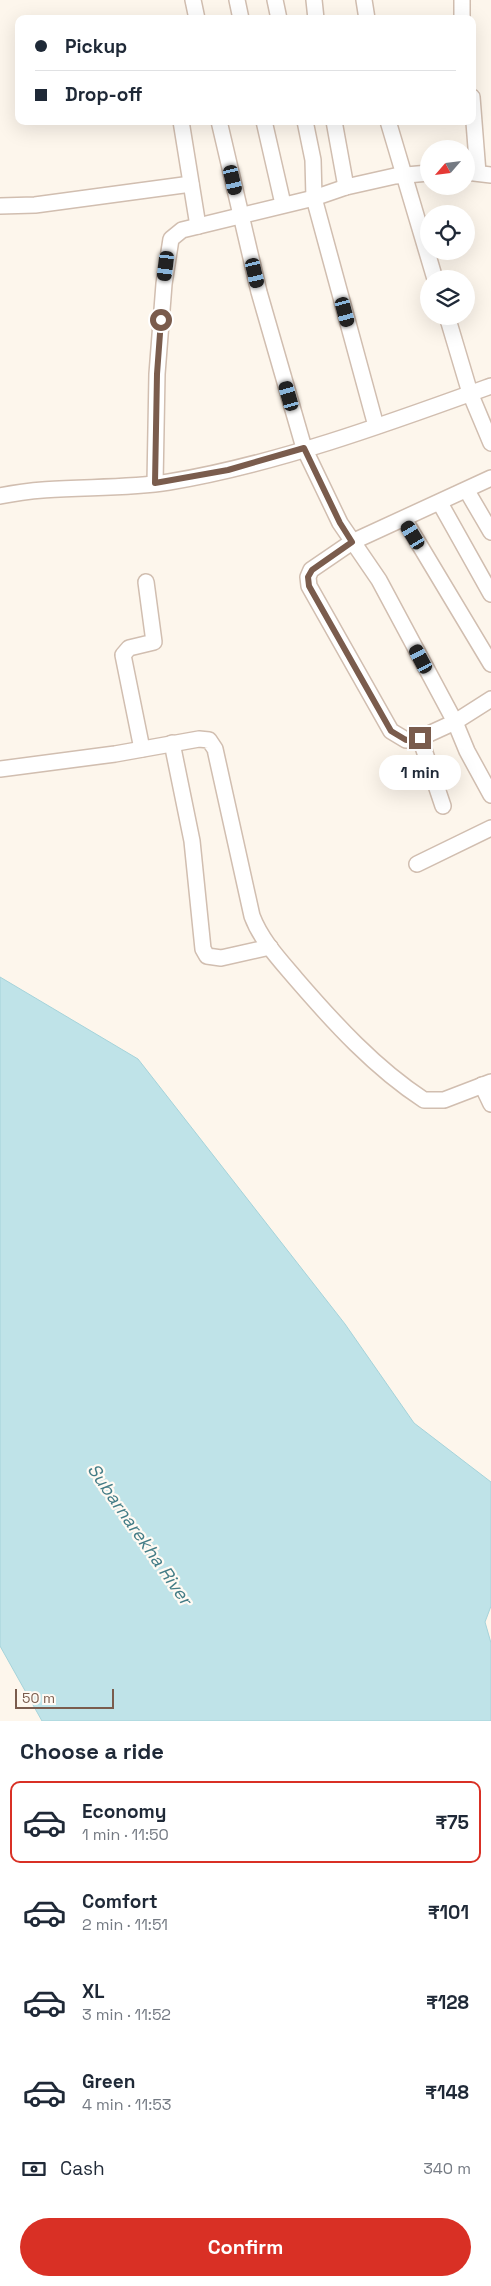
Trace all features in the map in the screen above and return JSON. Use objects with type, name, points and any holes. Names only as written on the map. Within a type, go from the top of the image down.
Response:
[{"type":"street","points":[[192,0],[196,15]]},
{"type":"street","points":[[237,0],[240,15]]},
{"type":"street","points":[[275,0],[278,15]]},
{"type":"street","points":[[314,0],[316,15]]},
{"type":"street","points":[[364,0],[366,15]]},
{"type":"street","points":[[462,0],[462,15]]},
{"type":"street","points":[[182,125],[198,226]]},
{"type":"street","points":[[220,125],[259,292],[304,448],[340,523],[379,580],[455,722],[467,751],[491,795]]},
{"type":"street","points":[[265,125],[283,204]]},
{"type":"street","points":[[305,125],[313,160],[314,198],[376,426]]},
{"type":"street","points":[[335,125],[346,187]]},
{"type":"street","points":[[389,125],[432,270]]},
{"type":"street","points":[[474,125],[478,174]]},
{"type":"street","points":[[155,483],[157,374],[169,248],[175,234],[198,226],[314,198],[346,187],[404,175],[420,174]]},
{"type":"street","points":[[0,206],[35,205],[191,184]]},
{"type":"street","points":[[450,325],[470,393],[491,443]]},
{"type":"street","points":[[0,496],[59,489],[155,483],[219,472],[376,426],[491,386]]},
{"type":"street","points":[[491,478],[352,542],[312,570],[308,577],[309,586],[391,731],[406,740],[420,738],[455,722],[491,700]]},
{"type":"street","points":[[466,491],[491,532]]},
{"type":"street","points":[[440,503],[491,594]]},
{"type":"street","points":[[404,519],[491,664]]},
{"type":"street","points":[[142,749],[123,655],[129,648],[154,642],[155,638],[146,582]]},
{"type":"street","points":[[420,738],[443,806]]},
{"type":"street","points":[[0,769],[204,739],[212,743],[252,916],[255,926],[270,947],[336,1026],[416,1094],[433,1102],[444,1100],[487,1083],[491,1104]]},
{"type":"street","points":[[172,743],[192,841],[203,949],[207,956],[221,958],[270,947]]},
{"type":"street","points":[[417,864],[491,828]]},
{"type":"water","name":"Subarnarekha River","points":[[0,977],[138,1059],[345,1324],[414,1423],[491,1482],[491,1606],[485,1622],[491,1643],[491,1721],[42,1721],[0,1646]]},
{"type":"route","points":[[161,320],[157,374],[155,483],[228,470],[304,448],[340,523],[352,542],[312,570],[308,577],[309,586],[391,731],[399,738],[406,740],[420,738]]}]
